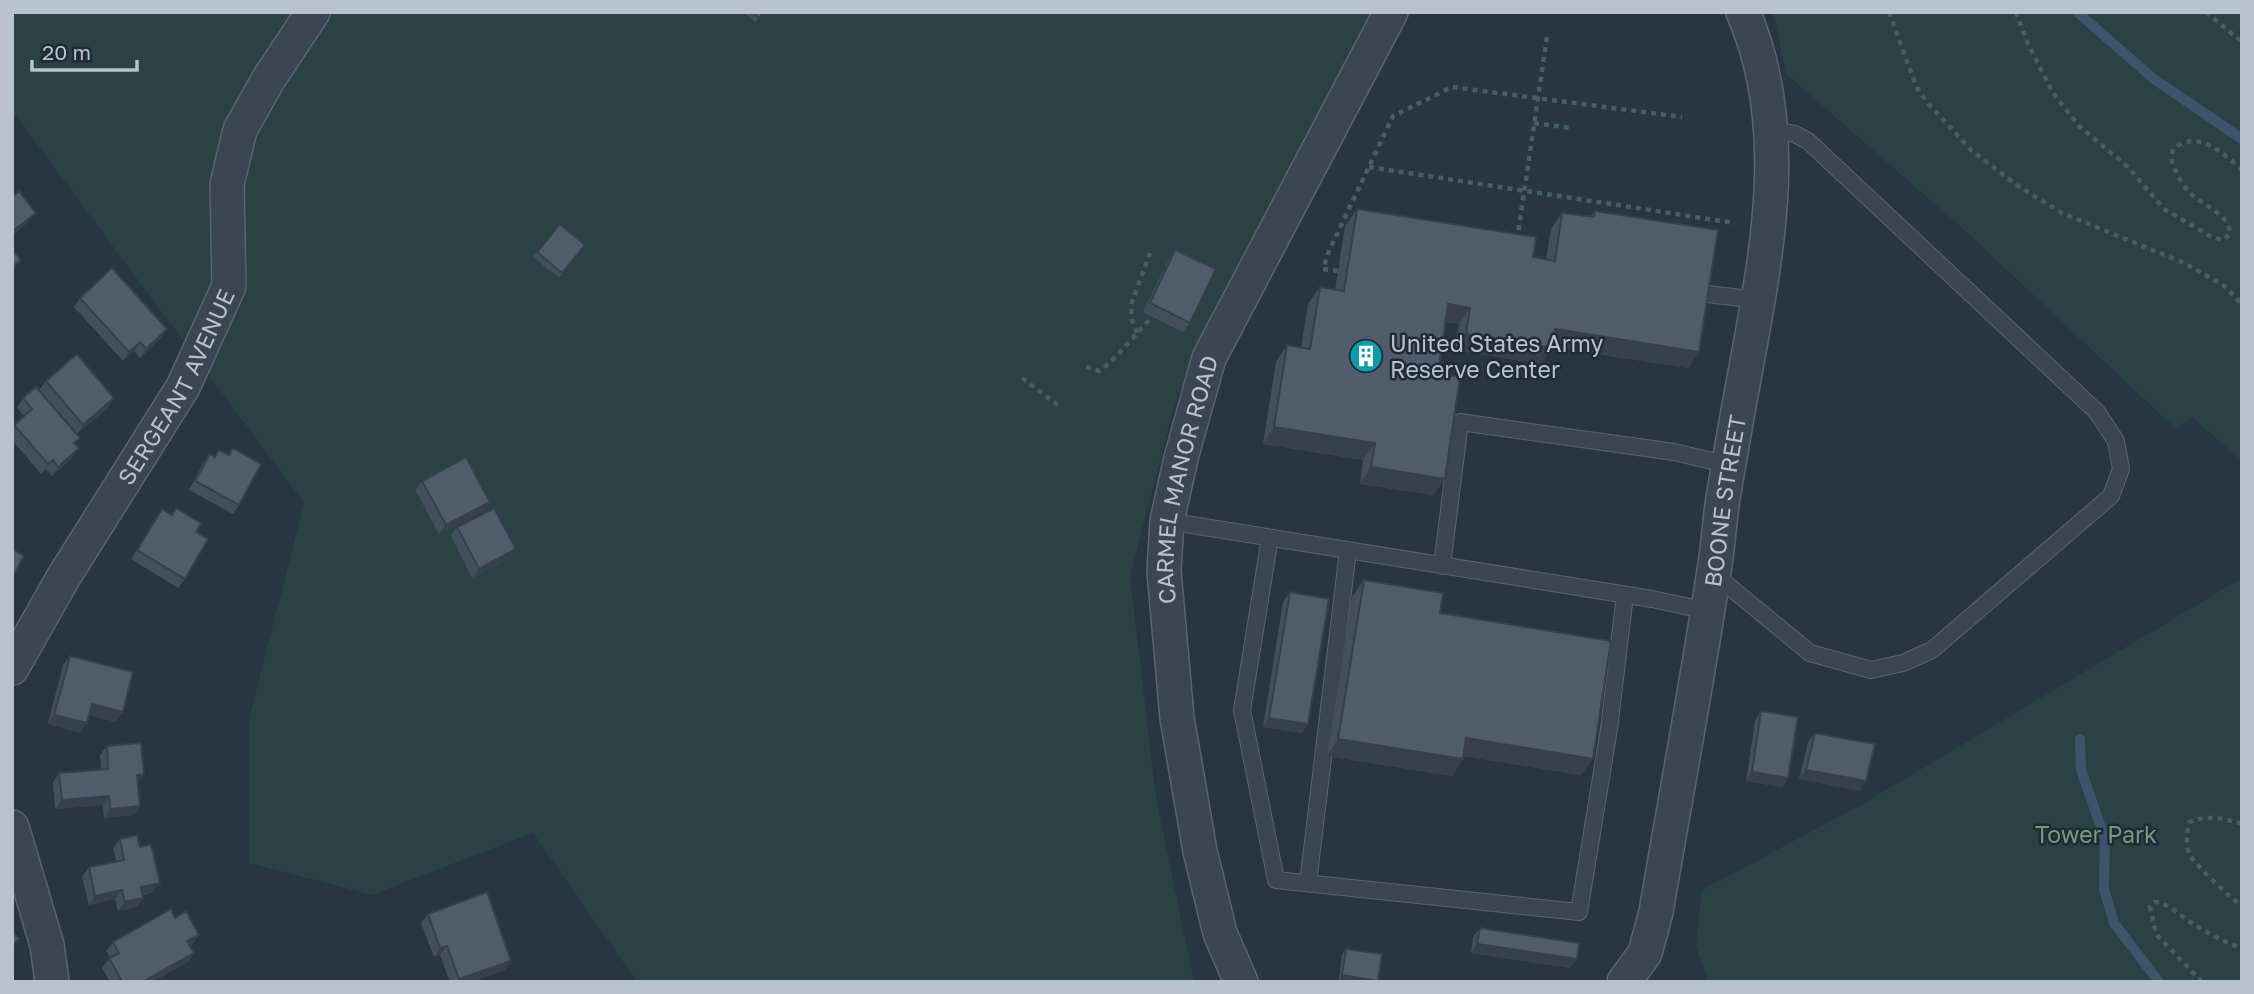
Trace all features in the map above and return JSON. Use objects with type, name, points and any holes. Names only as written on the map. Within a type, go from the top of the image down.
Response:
[{"type":"street","name":"SERGEANT AVENUE","points":[[12,668],[70,567],[183,387],[229,286],[227,184],[240,130],[268,79],[313,12]]},
{"type":"street","name":"CARMEL MANOR ROAD","points":[[1241,982],[1220,933],[1211,898],[1177,718],[1164,571],[1167,521],[1181,458],[1209,358],[1391,12]]},
{"type":"street","name":"BOONE STREET","points":[[1624,982],[1645,953],[1656,912],[1708,611],[1729,465],[1769,229],[1771,129],[1767,92],[1757,43],[1744,12]]},
{"type":"street","points":[[12,827],[47,945],[52,982]]},
{"type":"lane","points":[[1714,574],[1810,653],[1871,670],[1903,663],[1932,650],[2112,496],[2121,469],[2116,441],[2097,412],[1808,141],[1795,134],[1771,129]]},
{"type":"lane","points":[[1699,293],[1758,300]]},
{"type":"lane","points":[[1441,566],[1460,422],[1674,452],[1729,465]]},
{"type":"lane","points":[[1167,521],[1625,595],[1708,611]]},
{"type":"lane","points":[[1270,538],[1242,710],[1276,880],[1579,912],[1609,729],[1625,595]]},
{"type":"lane","points":[[1308,883],[1348,550]]},
{"type":"path","points":[[1889,12],[1916,86],[1972,151],[2018,186],[2062,213],[2184,262],[2223,285],[2242,304]]},
{"type":"path","points":[[2016,12],[2028,44],[2053,93],[2079,126],[2127,167],[2164,209],[2210,236],[2222,240],[2230,234],[2226,221],[2189,192],[2178,177],[2171,154],[2175,147],[2184,142],[2197,142],[2210,145],[2242,170]]},
{"type":"path","points":[[2206,12],[2242,42]]},
{"type":"path","points":[[1515,253],[1547,37]]},
{"type":"path","points":[[1338,271],[1323,269],[1329,251],[1393,116],[1452,87],[1682,117]]},
{"type":"path","points":[[1534,123],[1571,128]]},
{"type":"path","points":[[1369,167],[1769,229]]},
{"type":"path","points":[[1137,333],[1131,318],[1132,302],[1150,253]]},
{"type":"path","points":[[1086,367],[1099,371],[1111,362],[1152,317]]},
{"type":"path","points":[[1022,378],[1059,406]]},
{"type":"path","points":[[2242,824],[2224,818],[2201,817],[2189,822],[2186,839],[2190,855],[2242,906]]},
{"type":"path","points":[[2202,982],[2156,934],[2150,907],[2155,902],[2163,902],[2194,925],[2242,948]]},
{"type":"green space","points":[[12,12],[1372,12],[1178,393],[1130,576],[1156,797],[1194,982],[637,982],[533,833],[372,895],[249,863],[249,719],[304,503],[12,111]]},
{"type":"green space","points":[[1772,12],[2242,12],[2242,461],[2192,417],[2176,429],[1960,226],[1786,74]]},
{"type":"green space","name":"Tower Park","points":[[2242,578],[2242,982],[1708,982],[1696,946],[1702,890],[1866,802]]},
{"type":"building","points":[[752,12],[763,12],[759,18]]},
{"type":"building","points":[[19,191],[36,213],[12,232],[12,197]]},
{"type":"building","name":"United States Army Reserve Center","points":[[1357,209],[1536,237],[1533,257],[1555,261],[1562,213],[1594,217],[1595,211],[1718,230],[1699,352],[1555,329],[1552,348],[1466,334],[1470,308],[1448,304],[1438,373],[1460,377],[1445,479],[1371,467],[1375,443],[1274,427],[1287,345],[1310,349],[1320,287],[1344,291]]},
{"type":"building","points":[[560,224],[585,245],[562,273],[537,252]]},
{"type":"building","points":[[12,249],[21,260],[12,267]]},
{"type":"building","points":[[1175,250],[1216,269],[1190,323],[1150,303]]},
{"type":"building","points":[[112,268],[167,329],[146,349],[140,342],[129,352],[80,298]]},
{"type":"building","points":[[77,354],[114,398],[83,425],[46,381]]},
{"type":"building","points":[[36,387],[80,438],[74,443],[79,448],[58,467],[53,460],[48,464],[14,425],[32,409],[23,398]]},
{"type":"building","points":[[233,448],[261,464],[239,505],[195,481],[210,454],[215,457],[219,450],[229,455]]},
{"type":"building","points":[[466,457],[490,502],[446,525],[422,481]]},
{"type":"building","points":[[176,508],[201,523],[196,532],[208,539],[185,579],[137,550],[162,509],[172,515]]},
{"type":"building","points":[[494,508],[516,549],[479,569],[457,527]]},
{"type":"building","points":[[12,549],[24,556],[15,573],[12,571]]},
{"type":"building","points":[[1364,580],[1443,593],[1440,613],[1611,641],[1593,759],[1466,738],[1463,759],[1338,739]]},
{"type":"building","points":[[1290,592],[1329,599],[1308,724],[1269,718]]},
{"type":"building","points":[[70,656],[133,672],[123,712],[92,704],[87,723],[54,715]]},
{"type":"building","points":[[1761,711],[1798,717],[1788,778],[1752,772]]},
{"type":"building","points":[[1815,733],[1875,744],[1866,781],[1806,770]]},
{"type":"building","points":[[141,743],[144,774],[137,775],[140,806],[110,809],[109,796],[62,800],[59,773],[108,769],[107,746]]},
{"type":"building","points":[[137,835],[140,847],[151,844],[160,883],[141,887],[143,898],[125,902],[122,890],[95,896],[89,867],[124,860],[120,839]]},
{"type":"building","points":[[487,892],[511,961],[459,979],[447,946],[440,948],[428,914]]},
{"type":"building","points":[[171,909],[175,918],[186,911],[199,935],[187,941],[194,953],[142,982],[122,982],[109,958],[119,953],[113,942]]},
{"type":"building","points":[[1480,928],[1579,943],[1577,959],[1477,944]]},
{"type":"building","points":[[12,933],[19,938],[12,946]]},
{"type":"building","points":[[1346,949],[1382,954],[1378,981],[1342,975]]},
{"type":"waterway","points":[[2077,12],[2154,79],[2242,139]]},
{"type":"waterway","points":[[2080,739],[2081,770],[2105,839],[2104,889],[2114,923],[2159,982]]},
{"type":"place","name":"United States Army Reserve Center","points":[[1366,356]]}]
